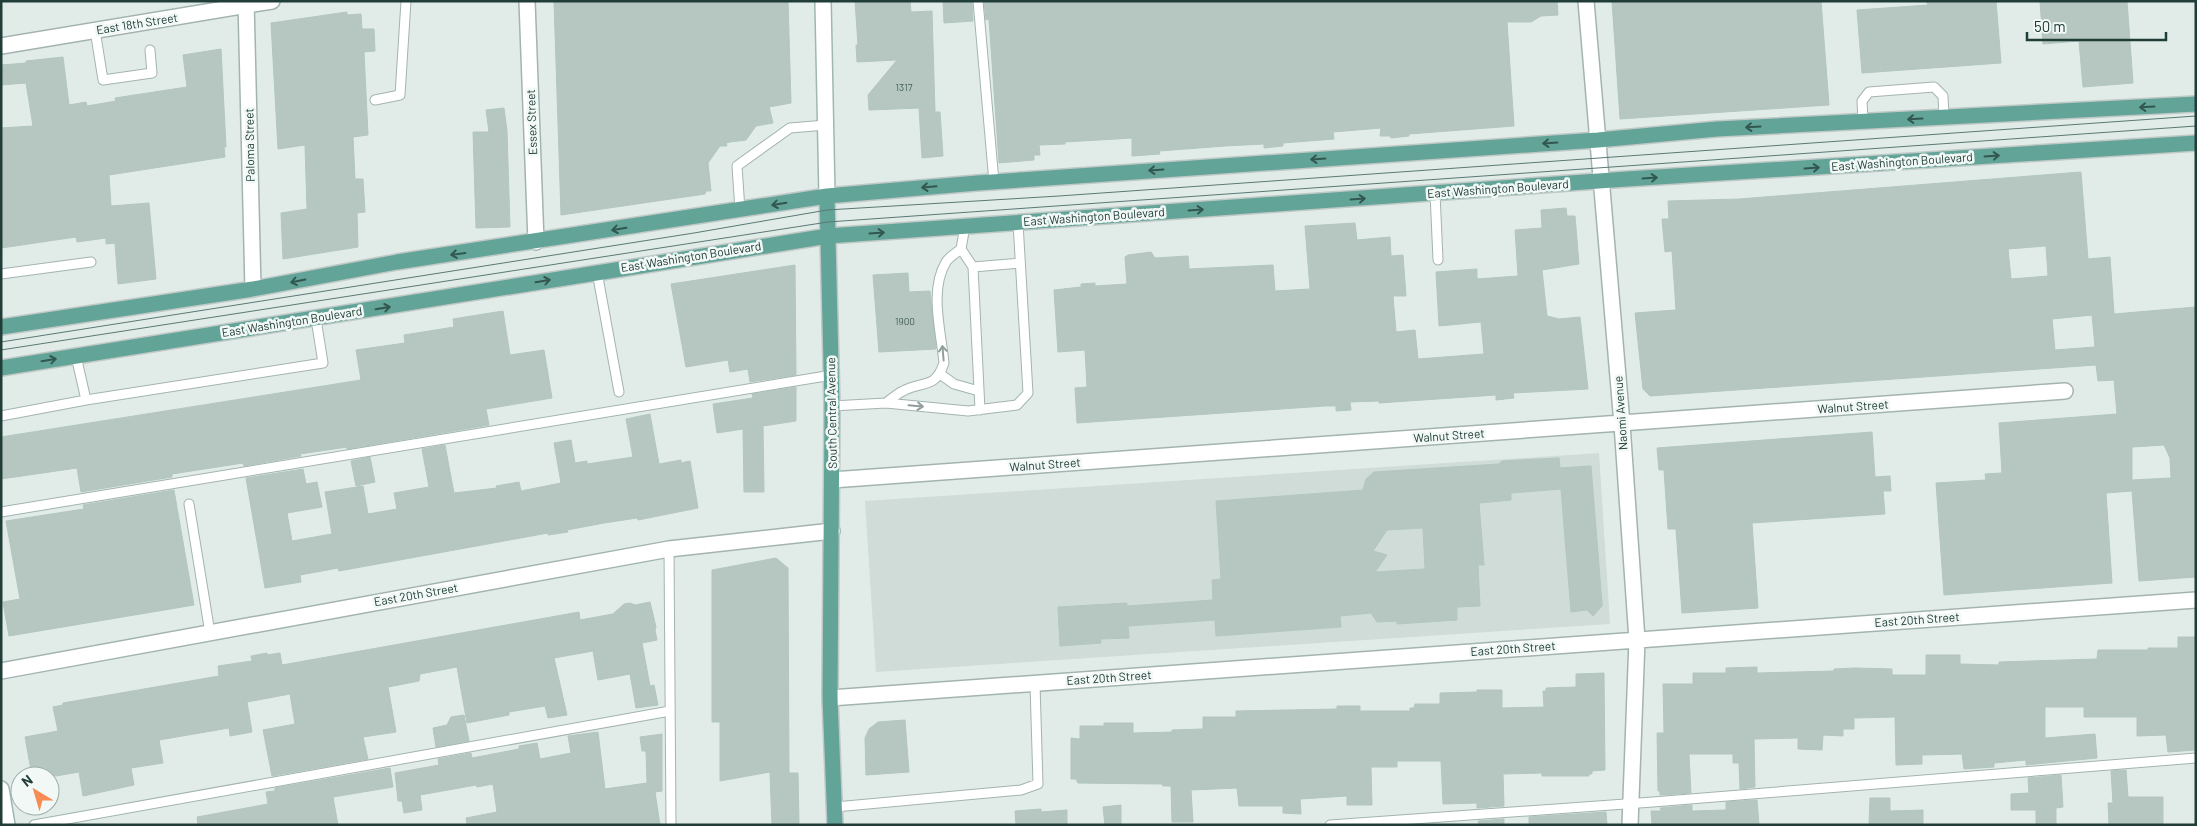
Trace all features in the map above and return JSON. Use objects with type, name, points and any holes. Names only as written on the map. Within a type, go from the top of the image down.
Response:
[{"type":"main road","points":[[1,327],[253,289],[397,262],[827,196],[994,182],[1598,140],[1718,129],[2196,104]]},
{"type":"main road","name":"East Washington Boulevard","points":[[1,368],[828,236],[1601,181],[2196,143]]},
{"type":"main road","name":"South Central Avenue","points":[[827,196],[832,375],[830,698],[835,825]]},
{"type":"street","name":"East 18th Street","points":[[1,46],[246,3],[272,1]]},
{"type":"street","name":"Essex Street","points":[[528,1],[536,242]]},
{"type":"street","name":"South Central Avenue","points":[[823,1],[827,196]]},
{"type":"street","name":"Naomi Avenue","points":[[1586,1],[1622,424],[1637,640],[1630,825]]},
{"type":"street","name":"Paloma Street","points":[[246,3],[253,289]]},
{"type":"street","name":"Walnut Street","points":[[832,480],[2065,391]]},
{"type":"street","name":"East 20th Street","points":[[1,671],[669,549],[832,531]]},
{"type":"street","name":"East 20th Street","points":[[830,698],[2196,600]]},
{"type":"street","points":[[1,789],[7,825]]},
{"type":"lane","points":[[375,100],[400,95],[406,1]]},
{"type":"lane","points":[[978,1],[994,182]]},
{"type":"lane","points":[[95,30],[103,80],[152,73],[150,50]]},
{"type":"lane","points":[[1863,122],[1862,101],[1869,92],[1934,87],[1943,96],[1944,117]]},
{"type":"lane","points":[[740,210],[737,166],[790,128],[826,125]]},
{"type":"lane","points":[[1435,193],[1438,260]]},
{"type":"lane","points":[[832,406],[886,403],[968,411],[1017,405],[1028,392],[1018,223]]},
{"type":"lane","points":[[886,403],[904,390],[934,381],[940,374],[944,363],[937,289],[947,260],[961,249],[965,226]]},
{"type":"lane","points":[[961,249],[973,267],[980,410]]},
{"type":"lane","points":[[1,274],[91,262]]},
{"type":"lane","points":[[973,267],[1020,263]]},
{"type":"lane","points":[[597,272],[619,392]]},
{"type":"lane","points":[[1,416],[86,400],[324,363],[316,319]]},
{"type":"lane","points":[[76,356],[86,400]]},
{"type":"lane","points":[[940,374],[954,384],[979,391]]},
{"type":"lane","points":[[1,512],[832,375]]},
{"type":"lane","points":[[189,504],[210,633]]},
{"type":"lane","points":[[669,549],[671,825]]},
{"type":"lane","points":[[835,807],[1021,790],[1038,784],[1036,684]]},
{"type":"lane","points":[[34,825],[670,711]]},
{"type":"lane","points":[[1330,825],[1630,804],[2196,758]]},
{"type":"shaded area","points":[[1599,453],[1610,624],[876,672],[865,501]]},
{"type":"building","points":[[554,1],[788,1],[791,103],[769,107],[773,123],[756,126],[746,140],[730,142],[726,143],[727,146],[720,146],[708,163],[711,191],[706,191],[705,194],[561,215]]},
{"type":"building","points":[[855,1],[910,1],[911,12],[932,11],[935,112],[940,112],[943,156],[922,158],[919,108],[869,110],[868,95],[897,60],[857,62],[856,45],[858,45]]},
{"type":"building","points":[[943,1],[972,1],[973,21],[944,23]]},
{"type":"building","points":[[984,1],[1557,1],[1558,15],[1541,16],[1531,22],[1507,22],[1514,126],[1409,134],[1409,136],[1391,138],[1390,136],[1380,136],[1381,128],[1333,132],[1334,139],[1283,143],[1283,146],[1264,148],[1264,144],[1225,146],[1159,151],[1160,154],[1132,156],[1132,138],[1065,142],[1065,144],[1039,145],[1040,155],[1034,155],[1034,160],[999,163],[989,19],[986,20]]},
{"type":"building","points":[[1612,1],[1821,1],[1829,105],[1620,119]]},
{"type":"building","points":[[1926,1],[1996,1],[2001,63],[1862,73],[1857,10],[1928,5]]},
{"type":"building","points":[[2040,1],[2127,1],[2133,83],[2083,87],[2079,41],[2043,44]]},
{"type":"building","points":[[347,12],[347,15],[361,14],[362,29],[374,29],[375,51],[364,52],[368,135],[353,137],[355,179],[363,179],[365,212],[357,213],[358,247],[283,259],[281,213],[307,209],[305,145],[278,149],[271,23]]},
{"type":"building","points":[[221,49],[225,157],[109,175],[111,206],[149,203],[156,279],[118,284],[115,243],[106,244],[106,238],[77,242],[76,237],[1,248],[1,128],[33,126],[26,83],[1,85],[1,65],[63,57],[69,105],[86,102],[87,106],[116,101],[115,98],[187,87],[183,55]]},
{"type":"building","points":[[504,108],[507,131],[510,227],[476,228],[473,132],[489,132],[486,110]]},
{"type":"building","points":[[2081,172],[2088,259],[2110,257],[2114,314],[2196,307],[2196,577],[2139,581],[2132,491],[2106,493],[2112,583],[1944,595],[1936,483],[1986,480],[1985,474],[2002,473],[1999,423],[2117,414],[2114,380],[2098,381],[2096,365],[1650,396],[1643,389],[1635,313],[1676,310],[1672,251],[1665,252],[1662,219],[1669,219],[1668,201],[1739,199]],"holes":[[[2046,246],[2048,276],[2011,279],[2008,249]],[[2092,315],[2095,347],[2055,350],[2052,319]],[[2164,445],[2170,458],[2171,478],[2132,480],[2132,447]]]},
{"type":"building","points":[[1566,208],[1567,216],[1575,216],[1579,264],[1542,270],[1547,316],[1559,319],[1580,317],[1588,389],[1513,393],[1514,398],[1496,400],[1496,395],[1379,403],[1379,401],[1350,402],[1351,410],[1336,411],[1336,406],[1325,406],[1077,423],[1075,388],[1087,387],[1085,350],[1058,352],[1054,290],[1081,287],[1081,284],[1095,283],[1095,286],[1127,284],[1125,257],[1128,255],[1151,252],[1155,258],[1188,256],[1189,269],[1273,265],[1275,291],[1310,289],[1305,226],[1355,223],[1357,240],[1390,237],[1391,256],[1403,255],[1406,296],[1393,296],[1396,332],[1415,330],[1418,359],[1484,354],[1481,322],[1439,326],[1436,272],[1477,269],[1477,279],[1518,276],[1515,230],[1542,228],[1541,210]]},
{"type":"building","points":[[795,265],[796,375],[750,382],[748,369],[730,372],[728,360],[686,367],[671,284]]},
{"type":"building","points":[[908,273],[909,292],[930,291],[936,349],[879,352],[873,275]]},
{"type":"building","points":[[503,311],[510,355],[544,350],[552,398],[486,409],[489,425],[347,449],[347,447],[300,454],[301,456],[244,466],[243,463],[172,474],[172,477],[81,492],[77,468],[1,479],[1,437],[361,380],[356,350],[405,343],[404,335],[454,327],[453,319]]},
{"type":"building","points":[[796,387],[796,421],[763,426],[764,492],[744,492],[743,429],[717,433],[713,404],[753,398],[752,394]]},
{"type":"building","points":[[650,414],[659,464],[681,460],[681,463],[690,461],[698,508],[339,571],[338,568],[300,575],[301,582],[265,588],[246,478],[303,469],[306,484],[317,482],[322,507],[287,513],[292,541],[332,534],[325,492],[363,486],[368,514],[397,509],[394,493],[429,487],[422,449],[445,445],[454,493],[497,488],[496,486],[519,482],[521,491],[561,483],[554,443],[571,440],[575,463],[587,461],[587,464],[633,457],[626,419]]},
{"type":"building","points":[[1872,432],[1875,477],[1890,476],[1891,491],[1883,491],[1885,514],[1752,523],[1758,608],[1682,613],[1676,529],[1668,529],[1664,470],[1659,470],[1657,448]]},
{"type":"building","points":[[370,457],[375,482],[356,486],[351,461]]},
{"type":"building","points":[[1559,458],[1560,468],[1591,466],[1602,603],[1602,606],[1593,616],[1587,610],[1571,612],[1561,489],[1511,493],[1511,500],[1479,503],[1484,565],[1478,565],[1480,606],[1457,607],[1457,620],[1397,624],[1397,621],[1377,622],[1371,613],[1340,616],[1341,627],[1216,636],[1215,620],[1128,626],[1129,638],[1100,639],[1101,643],[1060,646],[1058,607],[1127,603],[1127,606],[1213,600],[1212,580],[1221,579],[1216,501],[1363,490],[1366,479],[1374,472],[1499,464],[1502,461]],"holes":[[[1423,528],[1425,569],[1375,572],[1387,555],[1373,551],[1387,530]]]},
{"type":"building","points":[[174,490],[194,605],[9,636],[3,602],[20,599],[6,521],[84,509],[83,505]]},
{"type":"building","points":[[776,558],[788,568],[789,773],[798,773],[799,824],[789,825],[772,825],[770,772],[720,781],[720,722],[712,722],[712,570]]},
{"type":"building","points":[[650,602],[656,627],[657,640],[642,643],[650,686],[654,685],[658,705],[636,708],[630,674],[598,680],[593,651],[554,658],[567,715],[548,718],[545,706],[509,712],[509,715],[467,723],[457,667],[420,674],[419,681],[388,687],[396,732],[363,737],[368,759],[272,776],[263,730],[295,724],[290,694],[247,702],[252,732],[230,736],[229,728],[159,740],[163,763],[131,768],[134,785],[83,796],[79,772],[60,775],[60,766],[30,766],[25,737],[58,731],[53,707],[63,705],[63,703],[219,676],[218,666],[252,661],[251,656],[267,653],[267,655],[280,653],[282,665],[579,612],[580,620],[613,614],[624,604],[630,603],[635,605]]},
{"type":"building","points":[[2178,637],[2196,637],[2196,714],[2194,714],[2196,750],[2168,752],[2166,735],[2137,736],[2137,717],[2084,717],[2084,707],[2045,707],[2045,738],[2095,734],[2097,758],[2026,765],[2026,760],[1994,763],[1994,767],[1964,769],[1962,754],[1922,755],[1922,764],[1896,765],[1895,717],[1854,718],[1854,729],[1843,729],[1843,736],[1823,735],[1822,750],[1798,749],[1798,738],[1754,739],[1755,787],[1740,789],[1739,763],[1733,763],[1733,754],[1689,754],[1691,793],[1660,795],[1660,791],[1658,791],[1657,733],[1664,733],[1663,684],[1693,684],[1693,673],[1726,673],[1726,668],[1757,667],[1757,673],[1834,671],[1834,669],[1855,668],[1892,669],[1892,675],[1926,675],[1926,655],[1960,655],[1960,664],[1999,665],[1999,662],[2097,659],[2098,650],[2178,648]]},
{"type":"building","points":[[1604,673],[1605,770],[1592,771],[1592,774],[1589,774],[1589,776],[1542,776],[1542,773],[1503,774],[1504,806],[1477,808],[1477,803],[1443,804],[1441,761],[1397,761],[1397,767],[1371,767],[1372,805],[1347,805],[1347,796],[1300,799],[1301,814],[1283,813],[1283,806],[1239,806],[1237,788],[1191,790],[1193,822],[1172,822],[1171,786],[1163,786],[1162,784],[1078,783],[1076,779],[1071,779],[1071,738],[1080,739],[1080,726],[1104,726],[1104,723],[1133,723],[1133,733],[1172,732],[1172,730],[1203,729],[1203,717],[1236,717],[1236,711],[1337,709],[1337,706],[1360,706],[1360,711],[1410,711],[1410,708],[1414,708],[1415,704],[1440,704],[1440,693],[1477,692],[1477,690],[1502,690],[1502,708],[1544,707],[1543,691],[1546,691],[1546,688],[1576,687],[1576,674]]},
{"type":"building","points":[[464,715],[469,741],[436,747],[433,728],[447,725],[451,717]]},
{"type":"building","points":[[905,720],[909,772],[866,775],[865,738],[869,729],[878,722]]},
{"type":"building","points":[[598,732],[605,789],[647,783],[646,751],[642,751],[640,737],[662,734],[662,791],[655,792],[660,825],[467,825],[466,818],[497,812],[493,784],[477,787],[476,785],[420,795],[422,810],[404,813],[402,801],[398,801],[395,773],[439,765],[438,759],[471,753],[472,758],[519,749],[519,746],[537,743],[540,759],[571,753],[568,736]]},
{"type":"building","points":[[390,768],[393,787],[333,797],[338,825],[198,825],[197,817],[268,804],[266,792],[275,791],[275,788]]},
{"type":"building","points":[[2126,770],[2128,797],[2163,797],[2163,825],[2109,825],[2108,803],[2113,803],[2111,771]]},
{"type":"building","points":[[2061,775],[2063,807],[2056,808],[2056,825],[2036,825],[2036,810],[2011,810],[2011,794],[2029,793],[2028,778]]},
{"type":"building","points":[[1870,798],[1890,798],[1890,811],[1923,810],[1923,825],[1869,825]]},
{"type":"building","points":[[1757,800],[1759,825],[1652,825],[1651,811],[1661,811],[1660,808],[1692,805],[1692,811],[1726,810],[1726,802]]},
{"type":"building","points":[[1121,805],[1121,825],[1105,825],[1103,807]]},
{"type":"building","points":[[1041,809],[1041,812],[1067,810],[1067,825],[1016,825],[1015,811]]},
{"type":"building","points":[[1606,812],[1607,825],[1529,825],[1529,817]]},
{"type":"building","points":[[1504,819],[1504,825],[1479,825],[1478,821]]},
{"type":"tram line","points":[[1,342],[694,233],[827,210],[1059,196],[2196,116]]},
{"type":"tram line","points":[[1,350],[828,222],[2196,126]]}]
